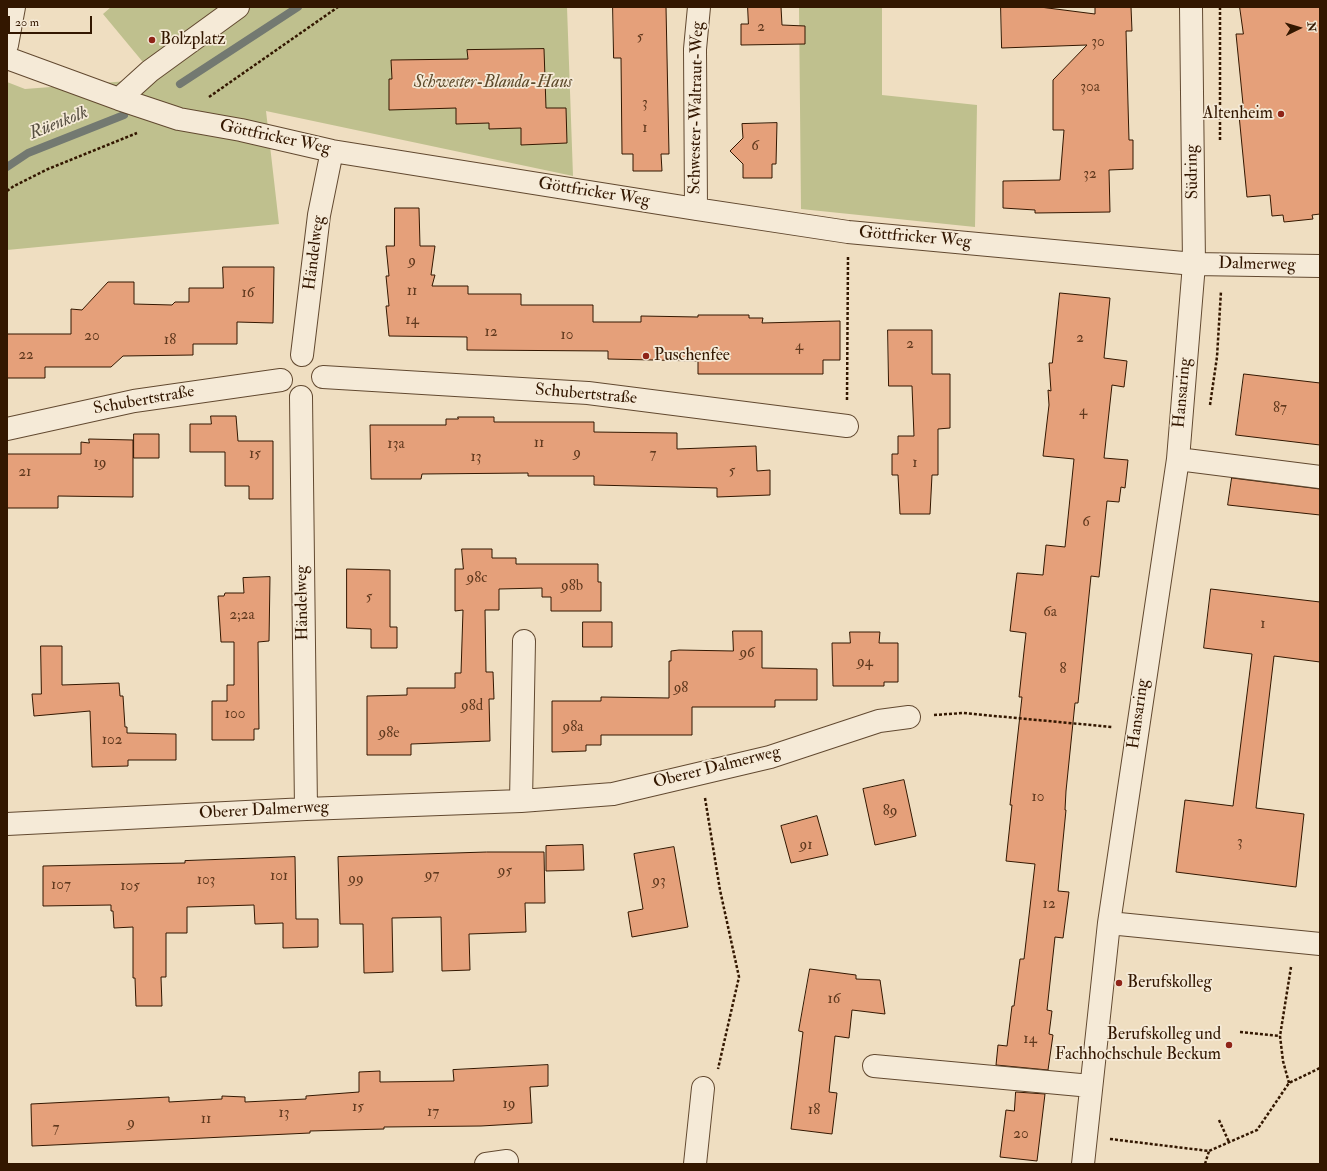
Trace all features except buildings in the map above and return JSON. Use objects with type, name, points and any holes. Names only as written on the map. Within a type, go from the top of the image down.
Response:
[{"type":"street","points":[[7,45],[14,7]]},
{"type":"street","points":[[119,99],[150,71],[238,7]]},
{"type":"street","name":"Schwester-Waltraut-Weg","points":[[696,209],[695,49],[699,7]]},
{"type":"street","name":"Südring","points":[[1191,7],[1194,264]]},
{"type":"street","name":"Göttfricker Weg","points":[[7,58],[119,99],[179,119],[241,130],[332,151],[848,232],[1194,264]]},
{"type":"street","name":"Händelweg","points":[[302,355],[319,215],[332,151]]},
{"type":"street","name":"Dalmerweg","points":[[1194,264],[1320,266]]},
{"type":"street","name":"Hansaring","points":[[1083,1164],[1109,924],[1178,459],[1194,264]]},
{"type":"street","points":[[302,355],[309,356],[320,364],[323,377],[318,389],[307,396],[301,397],[288,392],[281,380],[284,365],[288,360],[302,355]]},
{"type":"street","name":"Schubertstraße","points":[[323,377],[588,393],[847,426]]},
{"type":"street","name":"Schubertstraße","points":[[7,429],[134,401],[281,380]]},
{"type":"street","name":"Händelweg","points":[[301,397],[306,809]]},
{"type":"street","points":[[1178,459],[1320,477]]},
{"type":"street","points":[[521,801],[524,641]]},
{"type":"street","name":"Oberer Dalmerweg","points":[[7,824],[306,809],[521,801],[613,794],[770,757],[879,721],[910,717]]},
{"type":"street","points":[[1109,924],[1320,944]]},
{"type":"street","points":[[874,1066],[1091,1086]]},
{"type":"street","points":[[695,1164],[703,1088]]},
{"type":"path","points":[[7,192],[14,186],[48,169],[150,128],[179,119],[338,7]]},
{"type":"path","points":[[847,426],[848,232]]},
{"type":"path","points":[[910,717],[963,713],[1137,729]]},
{"type":"path","points":[[701,773],[720,890],[739,977],[720,1067],[703,1088]]},
{"type":"path","points":[[1289,1083],[1283,1061],[1280,1036],[1296,942]]},
{"type":"path","points":[[1240,1032],[1280,1036]]},
{"type":"path","points":[[1086,1136],[1209,1151],[1257,1130],[1289,1083],[1320,1068]]},
{"type":"path","points":[[1219,1120],[1229,1142]]},
{"type":"path","points":[[1205,1164],[1209,1151]]},
{"type":"green space","name":"Schwester-Blanda-Haus","points":[[111,7],[567,7],[573,176],[266,111],[279,224],[7,250],[7,82],[25,89],[128,81],[147,67],[103,14]]},
{"type":"green space","points":[[799,7],[882,7],[882,95],[977,105],[975,227],[801,209]]},
{"type":"waterway","name":"Rüenkolk","points":[[180,84],[298,7]]},
{"type":"waterway","name":"Rüenkolk","points":[[7,167],[28,153],[124,115]]},
{"type":"place","name":"Bolzplatz","points":[[152,40]]},
{"type":"place","name":"Altenheim","points":[[1281,114]]},
{"type":"place","name":"Puschenfee","points":[[646,356]]},
{"type":"place","name":"Berufskolleg","points":[[1119,983]]},
{"type":"place","name":"Berufskolleg und Fachhochschule Beckum","points":[[1229,1045]]}]
